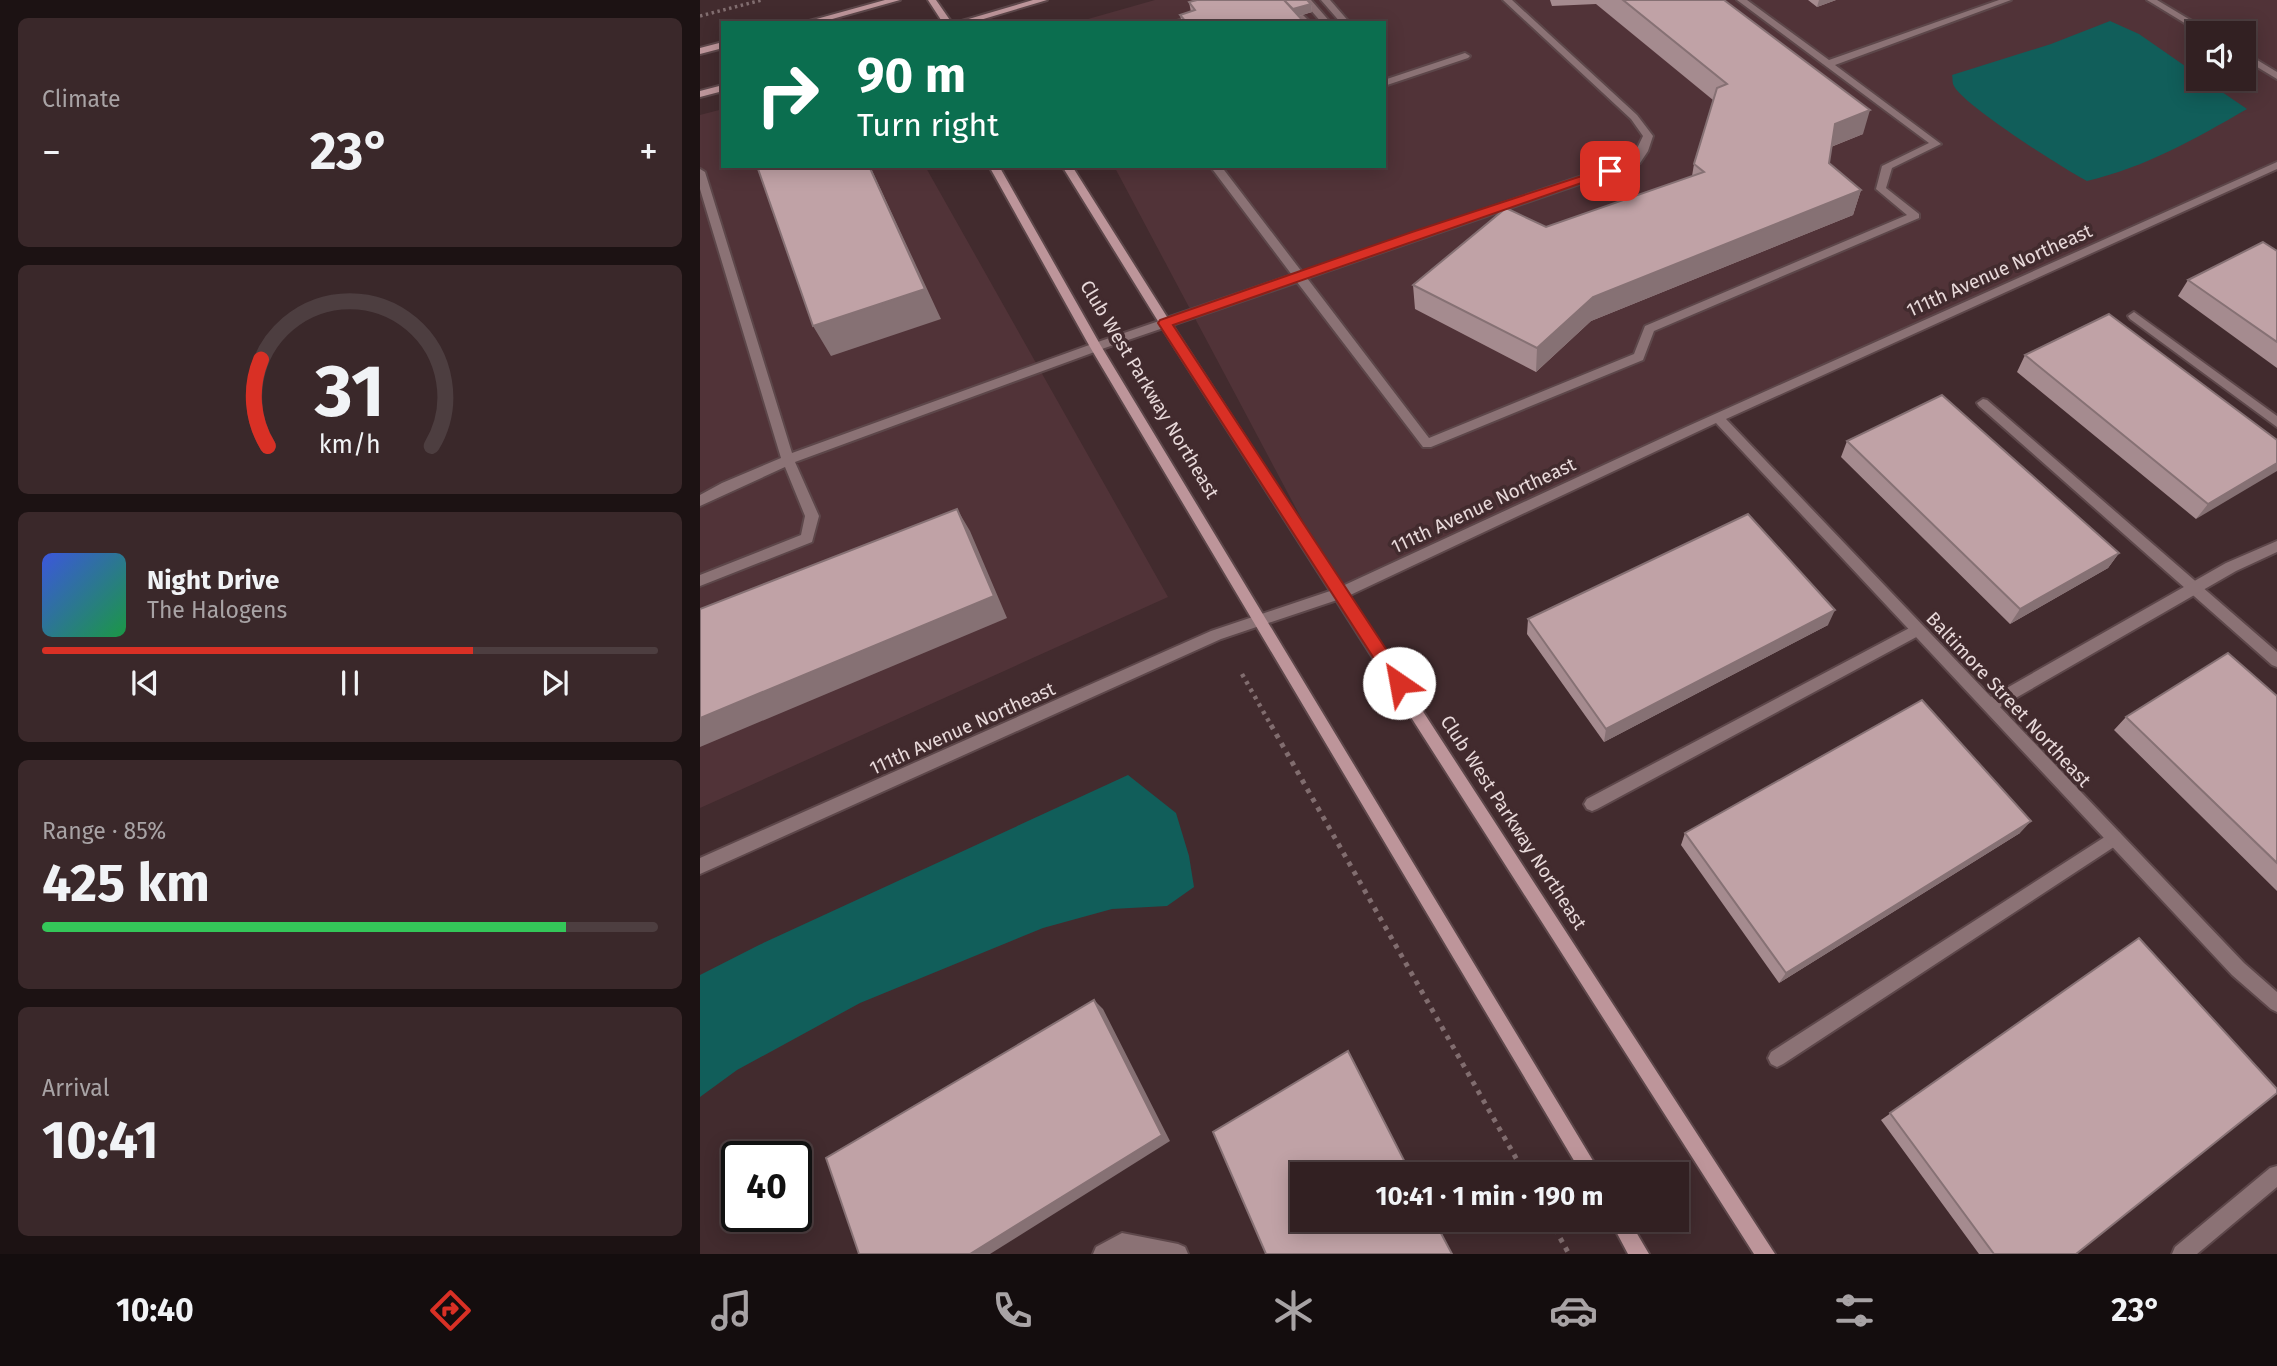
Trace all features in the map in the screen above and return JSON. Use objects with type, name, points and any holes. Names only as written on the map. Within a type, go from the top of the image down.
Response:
[{"type":"street","points":[[814,21],[896,0]]},
{"type":"street","points":[[932,0],[947,21]]},
{"type":"street","points":[[967,21],[1043,0]]},
{"type":"street","points":[[1306,0],[1325,21]]},
{"type":"street","points":[[1325,0],[1344,21]]},
{"type":"street","points":[[700,501],[727,486],[788,460],[1096,347],[1636,161],[1648,136],[1634,117],[1507,0]]},
{"type":"street","points":[[1217,168],[1427,444],[1639,357],[1648,329],[1915,216],[1881,190],[1887,166],[1936,144],[1741,0]]},
{"type":"street","points":[[1828,64],[2007,0]]},
{"type":"street","points":[[2151,0],[2187,21]]},
{"type":"street","points":[[1183,21],[1204,15]]},
{"type":"street","points":[[700,51],[721,46]]},
{"type":"street","points":[[1386,82],[1465,56]]},
{"type":"street","points":[[2256,63],[2277,76]]},
{"type":"street","points":[[700,94],[721,89]]},
{"type":"street","name":"111th Avenue Northeast","points":[[700,866],[1216,635],[1341,593],[1718,418],[2277,166]]},
{"type":"street","name":"Club West Parkway Northeast","points":[[996,168],[1096,347],[1585,1162]]},
{"type":"street","name":"Club West Parkway Northeast","points":[[1068,168],[1165,323],[1765,1254]]},
{"type":"street","points":[[700,172],[788,460],[812,516],[807,538],[700,581]]},
{"type":"street","points":[[2134,316],[2277,422]]},
{"type":"street","points":[[1983,403],[2277,661]]},
{"type":"street","name":"Baltimore Street Northeast","points":[[1718,418],[2238,969],[2277,1003]]},
{"type":"street","points":[[1988,706],[2231,567],[2277,546]]},
{"type":"street","points":[[1592,804],[1917,630]]},
{"type":"street","points":[[1777,1058],[2114,838]]},
{"type":"street","points":[[2182,1254],[2277,1175]]},
{"type":"street","points":[[1626,1232],[1639,1254]]},
{"type":"street","points":[[1103,1254],[1122,1243],[1178,1254]]},
{"type":"path","points":[[700,16],[762,0]]},
{"type":"path","points":[[1242,674],[1518,1162]]},
{"type":"path","points":[[1557,1232],[1569,1254]]},
{"type":"shaded area","points":[[1155,0],[2277,0],[2277,171],[1341,593],[1115,168],[1386,168],[1386,21],[1081,21]]},
{"type":"shaded area","points":[[721,110],[721,168],[926,168],[1168,597],[700,808],[700,115]]},
{"type":"water","points":[[2110,21],[2139,34],[2186,67],[2186,91],[2221,91],[2247,109],[2150,160],[2087,181],[1994,121],[1961,95],[1953,85],[1952,75],[2051,44]]},
{"type":"water","points":[[1128,775],[1176,813],[1189,856],[1194,887],[1167,906],[1112,909],[1043,928],[860,1003],[737,1070],[700,1097],[700,975],[759,945]]},
{"type":"building","points":[[1284,0],[1303,21],[1185,21],[1180,15],[1195,10],[1189,2]]},
{"type":"building","points":[[1284,0],[1307,0],[1311,4],[1293,9]]},
{"type":"building","points":[[1623,0],[1724,0],[1870,110],[1835,124],[1829,163],[1861,190],[1593,297],[1537,348],[1413,285],[1506,208],[1546,227],[1704,172],[1694,164],[1717,88],[1727,84]]},
{"type":"building","points":[[758,168],[870,168],[925,289],[813,326]]},
{"type":"building","points":[[2263,242],[2277,251],[2277,342],[2188,280]]},
{"type":"building","points":[[2109,314],[2277,440],[2277,463],[2208,504],[2025,355]]},
{"type":"building","points":[[1942,395],[2119,553],[2020,609],[1847,441]]},
{"type":"building","points":[[957,509],[994,596],[700,718],[700,609]]},
{"type":"building","points":[[1748,514],[1835,610],[1606,729],[1528,619]]},
{"type":"building","points":[[2228,653],[2277,696],[2277,863],[2126,717]]},
{"type":"building","points":[[1922,700],[2031,821],[1786,973],[1685,833]]},
{"type":"building","points":[[2139,938],[2277,1089],[2277,1093],[2076,1254],[1994,1254],[1890,1113]]},
{"type":"building","points":[[1094,1000],[1162,1135],[970,1254],[859,1254],[826,1158]]},
{"type":"building","points":[[1348,1051],[1405,1162],[1290,1162],[1290,1232],[1440,1232],[1452,1254],[1266,1254],[1213,1132]]},
{"type":"route","points":[[1399,683],[1165,323],[1416,235],[1610,171]]}]
